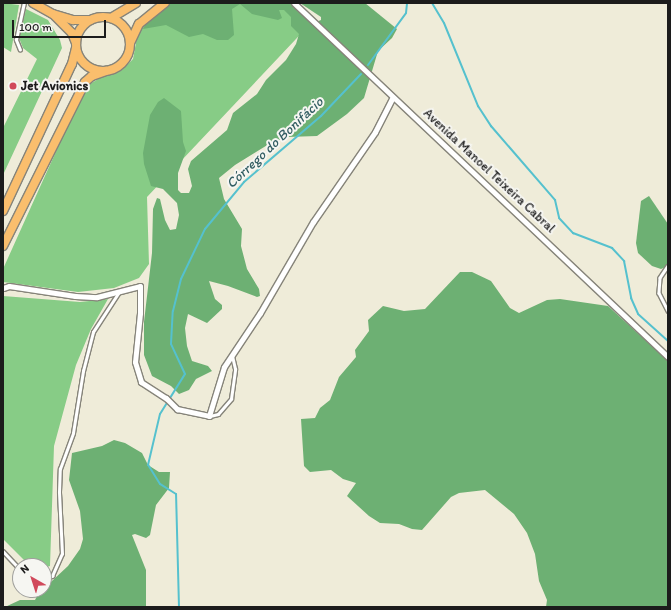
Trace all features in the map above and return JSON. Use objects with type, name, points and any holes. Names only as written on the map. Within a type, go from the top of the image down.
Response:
[{"type":"main road","points":[[33,3],[53,14],[73,20],[112,18],[136,3]]},
{"type":"main road","points":[[3,246],[85,82],[92,76],[114,68],[125,59],[139,24],[165,3]]},
{"type":"main road","points":[[53,14],[72,33],[78,56],[90,68],[106,71]]},
{"type":"main road","points":[[112,18],[125,28],[130,44]]},
{"type":"main road","points":[[3,211],[72,64],[80,30],[90,20]]},
{"type":"street","name":"Avenida Manoel Teixeira Cabral","points":[[294,3],[394,96],[668,357]]},
{"type":"street","points":[[3,288],[9,286],[75,296],[97,297],[140,286],[140,313],[135,362],[141,382],[166,398],[177,409],[209,416],[224,367],[313,222],[375,132],[394,96]]},
{"type":"lane","points":[[20,50],[16,40],[24,3]]},
{"type":"lane","points":[[668,266],[660,278],[659,293],[668,311]]},
{"type":"lane","points":[[52,576],[62,554],[58,492],[60,469],[73,433],[93,332],[119,292]]},
{"type":"lane","points":[[209,416],[218,414],[231,399],[236,369],[232,355]]},
{"type":"lane","points":[[3,552],[12,561]]},
{"type":"green space","points":[[3,3],[19,5],[11,52],[3,47]]},
{"type":"green space","points":[[168,3],[292,3],[312,22],[147,197],[149,264],[139,278],[114,288],[78,292],[3,282],[3,269],[81,96],[90,84],[103,76],[122,70],[133,59],[137,37],[145,21]]},
{"type":"green space","points":[[169,3],[292,3],[316,22],[321,20],[321,17],[300,3],[365,3],[397,29],[392,38],[378,51],[364,98],[347,114],[317,136],[287,137],[269,144],[235,165],[219,178],[224,199],[242,229],[241,246],[247,269],[259,289],[260,296],[257,297],[228,286],[209,281],[215,299],[222,305],[222,309],[207,323],[188,314],[185,328],[187,346],[192,361],[208,366],[212,371],[196,379],[189,390],[179,394],[171,386],[152,376],[144,355],[144,322],[152,253],[153,209],[157,198],[160,199],[165,220],[170,230],[176,229],[179,215],[177,203],[163,189],[151,186],[144,164],[143,153],[150,115],[158,102],[164,98],[181,111],[183,142],[186,151],[178,173],[178,190],[181,193],[189,193],[192,186],[188,169],[191,161],[227,130],[233,113],[257,94],[266,80],[286,60],[296,44],[299,34],[291,26],[291,17],[284,10],[279,10],[282,18],[278,20],[252,14],[240,4],[232,9],[234,35],[228,40],[217,40],[203,34],[189,37],[166,25],[143,29],[149,18]]},
{"type":"green space","points":[[26,9],[48,20],[60,40],[62,48],[3,175],[3,128],[37,59],[23,48],[19,38]]},
{"type":"green space","points":[[649,196],[668,224],[668,266],[661,269],[652,266],[638,253],[636,243],[641,201]]},
{"type":"green space","points":[[460,272],[472,272],[491,281],[510,308],[519,313],[547,300],[560,299],[608,306],[668,361],[668,607],[546,607],[547,600],[539,581],[535,554],[527,533],[514,514],[485,490],[459,493],[451,497],[422,530],[412,529],[399,524],[380,523],[369,516],[347,496],[356,483],[343,479],[331,470],[310,472],[304,466],[301,419],[315,418],[320,408],[330,400],[339,377],[356,357],[355,350],[369,331],[368,320],[383,306],[404,311],[425,309]]},
{"type":"green space","points":[[3,296],[80,302],[108,299],[91,329],[76,365],[54,446],[50,558],[22,558],[3,539]]},
{"type":"green space","points":[[114,440],[125,443],[142,453],[148,465],[159,472],[170,472],[169,488],[156,505],[150,535],[146,538],[135,534],[132,535],[146,570],[146,607],[5,607],[20,600],[52,598],[52,581],[68,566],[80,549],[83,539],[80,511],[69,480],[72,453],[102,446]]},
{"type":"waterway","points":[[368,65],[406,13],[407,3]]},
{"type":"waterway","points":[[432,3],[444,23],[478,106],[491,126],[555,200],[559,218],[573,233],[612,248],[624,261],[631,298],[638,314],[668,341]]},
{"type":"waterway","name":"Córrego do Bonifácio","points":[[179,607],[176,494],[160,484],[148,465],[160,414],[185,374],[171,344],[173,311],[181,279],[205,229],[244,182],[321,116],[361,74]]},
{"type":"place","name":"Jet Avionics","points":[[13,86]]}]
